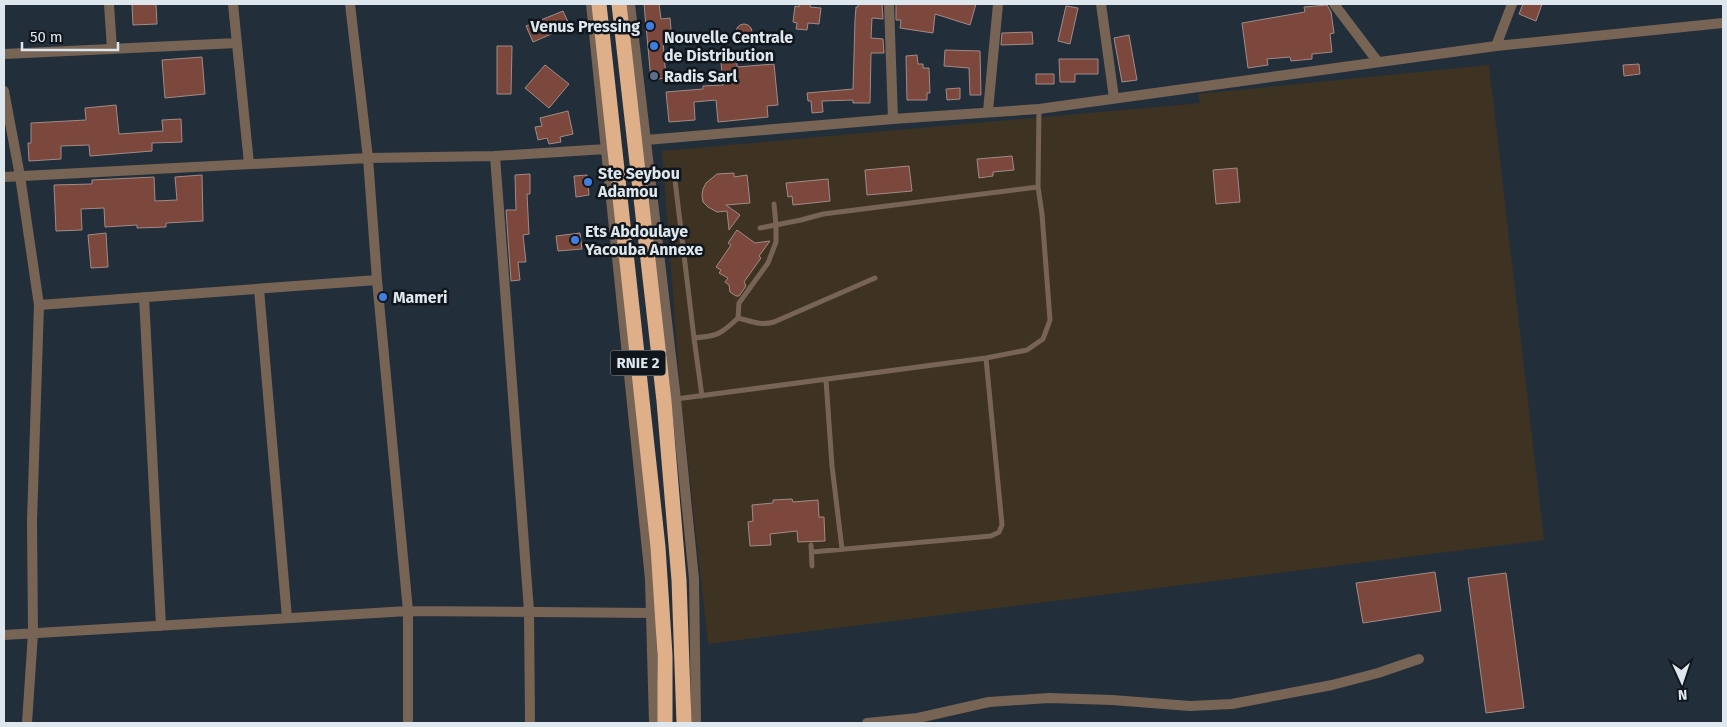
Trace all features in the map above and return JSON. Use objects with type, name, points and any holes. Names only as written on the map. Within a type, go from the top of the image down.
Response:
[{"type":"highway","name":"RNIE 2","points":[[599,4],[658,547],[665,655],[665,723]]},
{"type":"highway","name":"RNIE 2","points":[[619,4],[664,401],[679,580],[684,723]]},
{"type":"street","points":[[109,4],[112,49]]},
{"type":"street","points":[[233,4],[249,164]]},
{"type":"street","points":[[350,4],[368,158],[377,280],[408,611],[408,723]]},
{"type":"street","points":[[590,4],[650,579],[654,723]]},
{"type":"street","points":[[630,4],[676,399],[694,579],[696,723]]},
{"type":"street","points":[[890,4],[892,119]]},
{"type":"street","points":[[988,111],[998,4]]},
{"type":"street","points":[[1101,4],[1114,98]]},
{"type":"street","points":[[1334,4],[1378,62]]},
{"type":"street","points":[[1496,46],[1512,4]]},
{"type":"street","points":[[646,140],[988,111],[1039,109],[1496,46],[1723,23]]},
{"type":"street","points":[[4,54],[237,43]]},
{"type":"street","points":[[4,91],[20,176],[39,305],[32,521],[33,633],[27,723]]},
{"type":"street","points":[[4,176],[368,158],[496,156],[606,149]]},
{"type":"street","points":[[496,156],[529,611],[530,723]]},
{"type":"street","points":[[39,305],[377,280]]},
{"type":"street","points":[[259,288],[287,618]]},
{"type":"street","points":[[144,297],[161,626]]},
{"type":"street","points":[[4,635],[408,611],[652,613]]},
{"type":"street","points":[[867,723],[918,718],[989,702],[1049,698],[1112,700],[1190,706],[1232,704],[1332,685],[1378,673],[1419,659]]},
{"type":"lane","points":[[676,399],[986,358],[1027,350],[1043,339],[1050,320],[1042,214],[1038,187],[1039,109]]},
{"type":"lane","points":[[674,172],[702,396]]},
{"type":"lane","points":[[760,228],[823,214],[1038,187]]},
{"type":"lane","points":[[694,338],[713,336],[723,332],[738,318],[739,303],[768,263],[776,242],[774,204]]},
{"type":"lane","points":[[738,318],[757,324],[774,322],[875,278]]},
{"type":"lane","points":[[812,552],[991,536],[999,532],[1002,526],[986,358]]},
{"type":"lane","points":[[826,380],[832,466],[842,549]]},
{"type":"lane","points":[[811,545],[812,566]]},
{"type":"shaded area","points":[[1489,65],[1544,540],[708,644],[681,398],[662,151],[1191,104],[1200,103],[1198,94]]},
{"type":"building","points":[[132,4],[156,4],[157,24],[133,25]]},
{"type":"building","points":[[644,4],[659,4],[661,19],[670,18],[672,40],[663,41],[666,78],[651,80]]},
{"type":"building","points":[[799,4],[810,4],[810,7],[821,8],[819,24],[808,23],[807,30],[796,29],[797,23],[793,22],[795,6],[799,7]]},
{"type":"building","points":[[858,4],[882,4],[883,19],[872,18],[871,38],[883,39],[884,53],[871,53],[870,103],[853,103],[853,100],[822,101],[823,112],[812,113],[811,101],[808,101],[807,93],[853,89],[855,20]]},
{"type":"building","points":[[896,4],[976,4],[970,25],[935,14],[933,33],[900,28],[901,20],[896,20]]},
{"type":"building","points":[[1523,4],[1542,4],[1536,21],[1519,14]]},
{"type":"building","points":[[1327,5],[1331,12],[1334,33],[1330,34],[1332,52],[1312,54],[1312,59],[1291,61],[1290,57],[1267,59],[1268,65],[1248,68],[1242,23],[1305,12],[1304,7]]},
{"type":"building","points":[[1066,6],[1078,8],[1070,44],[1058,41]]},
{"type":"building","points":[[563,11],[570,26],[533,42],[526,26]]},
{"type":"building","points":[[741,24],[747,24],[752,29],[750,38],[741,40],[736,35],[736,29]]},
{"type":"building","points":[[1032,32],[1033,44],[1001,45],[1002,33]]},
{"type":"building","points":[[1129,35],[1137,80],[1122,82],[1114,38]]},
{"type":"building","points":[[497,46],[512,46],[511,94],[497,94]]},
{"type":"building","points":[[945,50],[980,51],[981,95],[970,95],[969,68],[944,66]]},
{"type":"building","points":[[917,55],[918,64],[923,64],[923,68],[929,68],[930,93],[927,93],[927,100],[907,100],[906,56]]},
{"type":"building","points":[[202,57],[205,94],[165,98],[162,60]]},
{"type":"building","points":[[1059,59],[1098,59],[1098,74],[1075,74],[1075,82],[1060,82]]},
{"type":"building","points":[[737,60],[737,67],[774,64],[778,105],[767,106],[768,117],[718,122],[716,100],[694,102],[695,120],[669,122],[666,92],[703,89],[703,86],[723,85],[721,62]]},
{"type":"building","points":[[1639,64],[1640,74],[1624,76],[1623,65]]},
{"type":"building","points":[[545,65],[569,84],[549,108],[525,88]]},
{"type":"building","points":[[1036,74],[1054,74],[1054,84],[1036,84]]},
{"type":"building","points":[[960,88],[960,99],[947,100],[946,89]]},
{"type":"building","points":[[116,105],[119,134],[163,131],[162,120],[181,119],[182,142],[152,143],[152,151],[90,156],[89,145],[61,146],[61,159],[29,161],[28,143],[31,143],[31,123],[86,120],[85,108]]},
{"type":"building","points":[[568,111],[573,134],[560,137],[561,142],[549,144],[547,138],[538,140],[535,127],[542,126],[540,118]]},
{"type":"building","points":[[1012,156],[1014,170],[993,172],[993,176],[979,178],[977,159]]},
{"type":"building","points":[[909,166],[912,191],[867,195],[865,170]]},
{"type":"building","points":[[1237,168],[1240,202],[1216,204],[1213,170]]},
{"type":"building","points":[[734,173],[734,177],[747,175],[750,203],[726,205],[740,215],[729,230],[727,211],[717,212],[708,207],[703,202],[702,195],[706,183],[717,174]]},
{"type":"building","points":[[530,174],[530,194],[527,194],[529,234],[523,235],[526,262],[518,262],[520,280],[511,281],[506,210],[516,210],[515,175]]},
{"type":"building","points":[[202,175],[203,221],[166,223],[166,227],[137,228],[137,225],[105,227],[104,208],[81,209],[82,230],[56,231],[54,185],[92,184],[92,180],[154,177],[155,201],[177,200],[175,177]]},
{"type":"building","points":[[587,175],[589,195],[576,197],[574,176]]},
{"type":"building","points":[[828,179],[830,201],[793,205],[792,196],[788,197],[786,183]]},
{"type":"building","points":[[737,230],[755,243],[770,241],[759,256],[761,258],[744,282],[746,286],[739,296],[730,292],[729,285],[725,282],[728,278],[719,273],[721,270],[716,267],[731,245],[728,243]]},
{"type":"building","points":[[106,233],[108,267],[91,268],[88,235]]},
{"type":"building","points":[[580,233],[582,249],[558,251],[556,236]]},
{"type":"building","points":[[792,499],[793,502],[818,500],[819,517],[824,517],[825,541],[798,542],[797,531],[770,534],[771,545],[750,546],[748,522],[753,521],[752,505],[773,503],[773,500]]},
{"type":"building","points":[[1435,572],[1441,611],[1363,623],[1356,583]]},
{"type":"building","points":[[1506,573],[1524,708],[1486,713],[1468,578]]},
{"type":"place","name":"Venus Pressing","points":[[650,26]]},
{"type":"place","name":"Nouvelle Centrale de Distribution","points":[[654,46]]},
{"type":"place","name":"Radis Sarl","points":[[654,76]]},
{"type":"place","name":"Ste Seybou Adamou","points":[[588,182]]},
{"type":"place","name":"Ets Abdoulaye Yacouba Annexe","points":[[575,240]]},
{"type":"place","name":"Mameri","points":[[383,297]]}]
